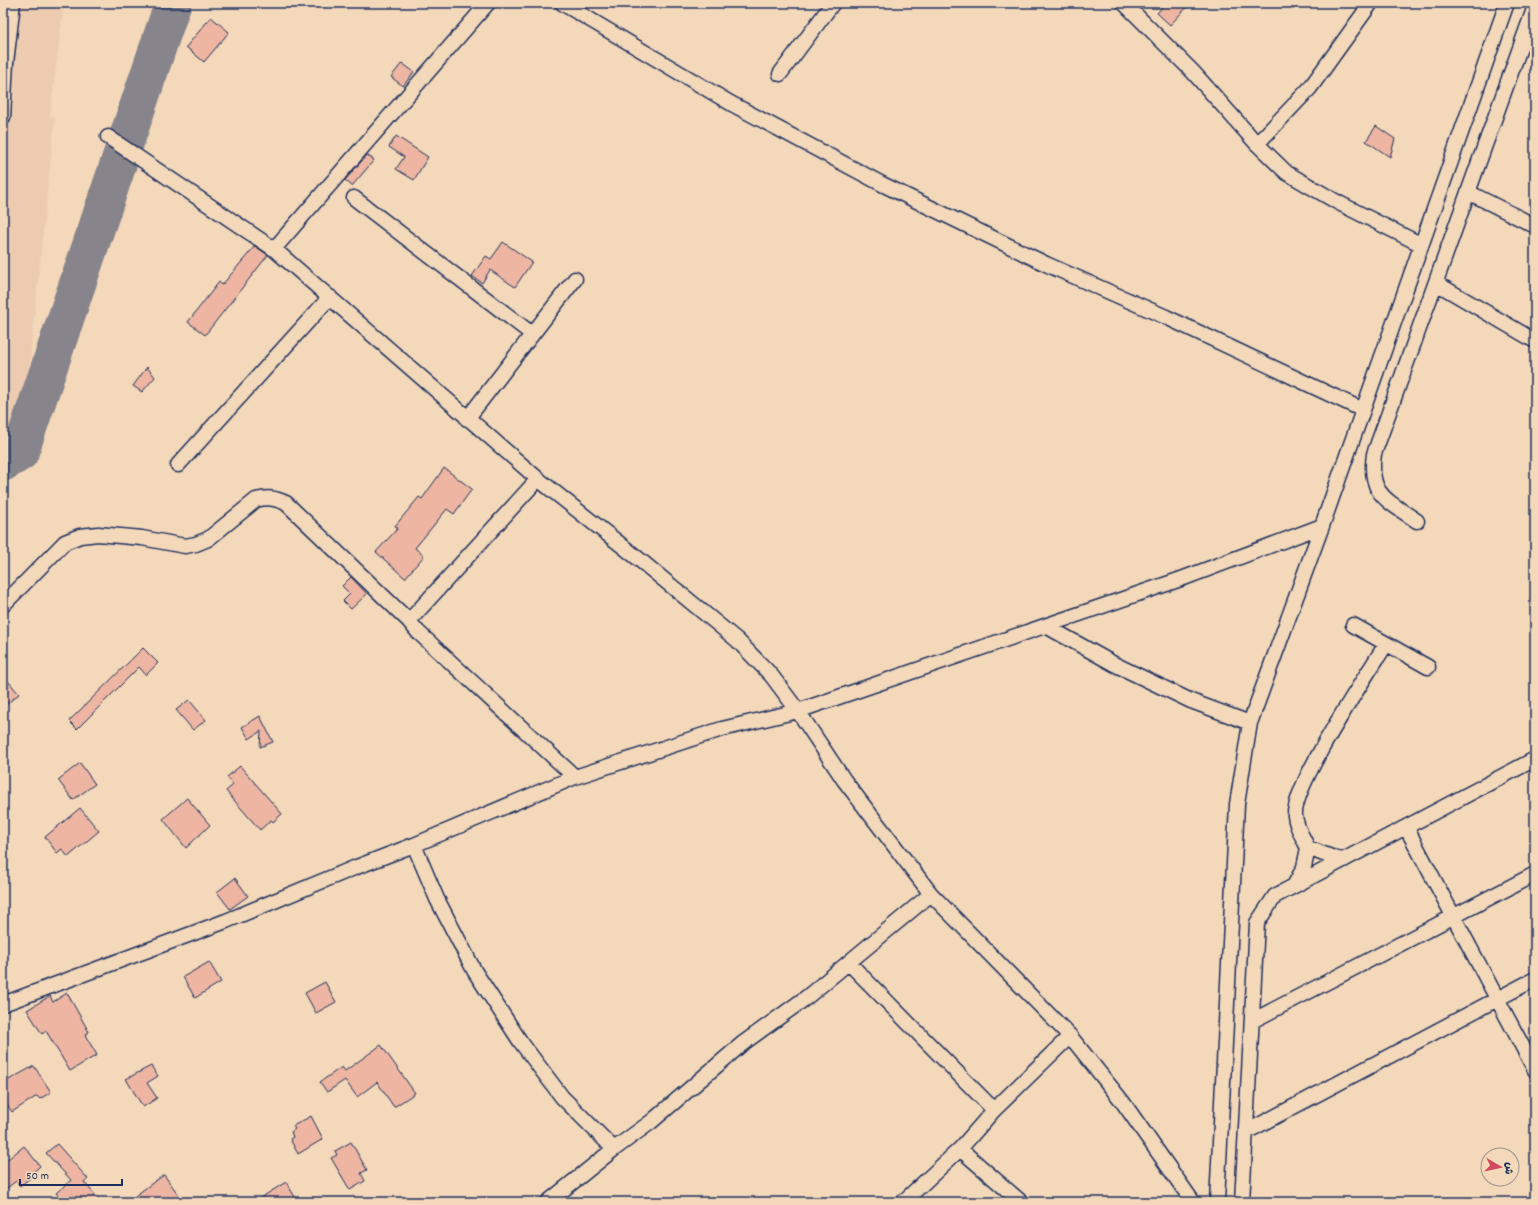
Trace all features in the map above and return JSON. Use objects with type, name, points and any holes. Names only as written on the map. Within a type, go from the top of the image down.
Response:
[{"type":"street","points":[[3,117],[9,32],[13,3]]},
{"type":"street","points":[[274,249],[488,3]]},
{"type":"street","points":[[562,3],[732,104],[882,184],[1046,264],[1166,317],[1363,410]]},
{"type":"street","points":[[780,74],[833,3]]},
{"type":"street","points":[[1124,3],[1193,72],[1257,144],[1287,172],[1337,202],[1420,244]]},
{"type":"street","points":[[1257,144],[1310,88],[1371,3]]},
{"type":"street","points":[[1217,1202],[1237,804],[1250,722],[1322,526],[1420,244],[1507,3]]},
{"type":"street","points":[[1417,521],[1381,496],[1374,482],[1372,469],[1374,454],[1535,6]]},
{"type":"street","points":[[108,137],[274,249],[330,296],[467,419],[538,480],[635,556],[737,640],[771,675],[798,711],[844,780],[931,894],[1070,1036],[1122,1101],[1192,1201]]},
{"type":"street","points":[[1468,192],[1535,226]]},
{"type":"street","points":[[354,198],[532,334]]},
{"type":"street","points":[[467,419],[575,279]]},
{"type":"street","points":[[1436,283],[1535,341]]},
{"type":"street","points":[[178,465],[330,296]]},
{"type":"street","points":[[409,621],[538,480]]},
{"type":"street","points":[[3,605],[65,542],[80,536],[98,534],[142,538],[185,546],[196,544],[208,539],[256,500],[265,497],[275,498],[286,503],[409,621],[418,632],[575,777]]},
{"type":"street","points":[[3,1004],[226,921],[414,845],[575,777],[722,729],[798,711],[1177,580],[1322,526]]},
{"type":"street","points":[[1046,626],[1114,664],[1184,697],[1250,722]]},
{"type":"street","points":[[1353,626],[1428,667]]},
{"type":"street","points":[[1294,886],[1304,867],[1308,848],[1295,816],[1297,799],[1315,762],[1386,644]]},
{"type":"street","points":[[1242,1202],[1257,923],[1275,896],[1535,758]]},
{"type":"street","points":[[1406,827],[1535,1070]]},
{"type":"street","points":[[414,845],[437,900],[483,985],[520,1041],[562,1097],[614,1150]]},
{"type":"street","points":[[1308,848],[1334,858],[1344,860]]},
{"type":"street","points":[[1252,1021],[1535,874]]},
{"type":"street","points":[[548,1202],[651,1122],[742,1044],[807,997],[931,894]]},
{"type":"street","points":[[849,963],[994,1110]]},
{"type":"street","points":[[1246,1132],[1535,979]]},
{"type":"street","points":[[903,1202],[960,1148],[994,1110],[1070,1036]]},
{"type":"street","points":[[960,1148],[1020,1202]]},
{"type":"shaded area","points":[[3,3],[64,3],[50,115],[55,118],[20,453],[3,463]]},
{"type":"building","points":[[1166,3],[1191,3],[1170,25],[1157,13]]},
{"type":"building","points":[[211,17],[229,32],[204,62],[186,47]]},
{"type":"building","points":[[402,63],[414,72],[403,86],[391,77]]},
{"type":"building","points":[[1376,126],[1395,139],[1390,157],[1366,141]]},
{"type":"building","points":[[396,136],[428,157],[414,180],[396,169],[404,157],[389,147]]},
{"type":"building","points":[[367,155],[374,160],[352,186],[345,180]]},
{"type":"building","points":[[503,242],[532,262],[515,287],[490,270],[482,283],[472,276],[486,256],[491,259]]},
{"type":"building","points":[[255,246],[268,255],[205,335],[188,322],[219,282],[222,285]]},
{"type":"building","points":[[147,367],[155,377],[142,392],[133,386]]},
{"type":"building","points":[[444,468],[472,489],[454,514],[447,509],[415,548],[424,556],[405,578],[376,552],[398,528],[395,526],[419,497],[422,499]]},
{"type":"building","points":[[351,577],[367,594],[351,609],[343,601],[350,594],[342,586]]},
{"type":"building","points":[[143,648],[158,663],[146,675],[139,667],[77,729],[69,721]]},
{"type":"building","points":[[3,675],[19,694],[3,707]]},
{"type":"building","points":[[189,700],[206,720],[193,730],[176,710]]},
{"type":"building","points":[[260,716],[273,742],[260,747],[261,731],[249,739],[242,727]]},
{"type":"building","points":[[80,763],[95,784],[73,800],[58,780]]},
{"type":"building","points":[[240,766],[282,814],[273,822],[271,820],[260,830],[226,791],[233,785],[227,777]]},
{"type":"building","points":[[187,798],[210,825],[186,848],[163,819]]},
{"type":"building","points":[[80,808],[99,831],[68,857],[62,849],[57,853],[45,837]]},
{"type":"building","points":[[235,878],[248,896],[230,909],[217,892]]},
{"type":"building","points":[[209,962],[221,982],[195,998],[183,977]]},
{"type":"building","points":[[325,982],[336,1002],[316,1013],[305,993]]},
{"type":"building","points":[[67,993],[89,1032],[85,1035],[97,1055],[70,1071],[46,1031],[42,1034],[27,1010],[50,996],[53,1002]]},
{"type":"building","points":[[381,1045],[415,1093],[394,1107],[377,1082],[357,1097],[345,1080],[327,1092],[320,1082],[342,1067],[345,1071]]},
{"type":"building","points":[[34,1066],[51,1092],[40,1099],[37,1096],[12,1112],[3,1098],[3,1083]]},
{"type":"building","points":[[151,1066],[158,1076],[147,1083],[157,1098],[143,1107],[126,1079]]},
{"type":"building","points":[[311,1116],[323,1139],[298,1154],[290,1139],[293,1137],[291,1132],[295,1129],[293,1126]]},
{"type":"building","points":[[351,1142],[367,1170],[361,1173],[365,1181],[350,1190],[331,1158],[337,1155],[335,1151]]},
{"type":"building","points":[[57,1144],[88,1179],[84,1182],[101,1202],[64,1202],[56,1193],[71,1180],[46,1153]]},
{"type":"building","points":[[24,1146],[40,1166],[29,1176],[30,1178],[20,1186],[16,1181],[3,1191],[3,1163]]},
{"type":"building","points":[[164,1175],[184,1202],[127,1202],[151,1184]]},
{"type":"building","points":[[286,1182],[298,1202],[254,1202]]},
{"type":"taxiway","points":[[3,463],[20,453],[173,3]]}]
